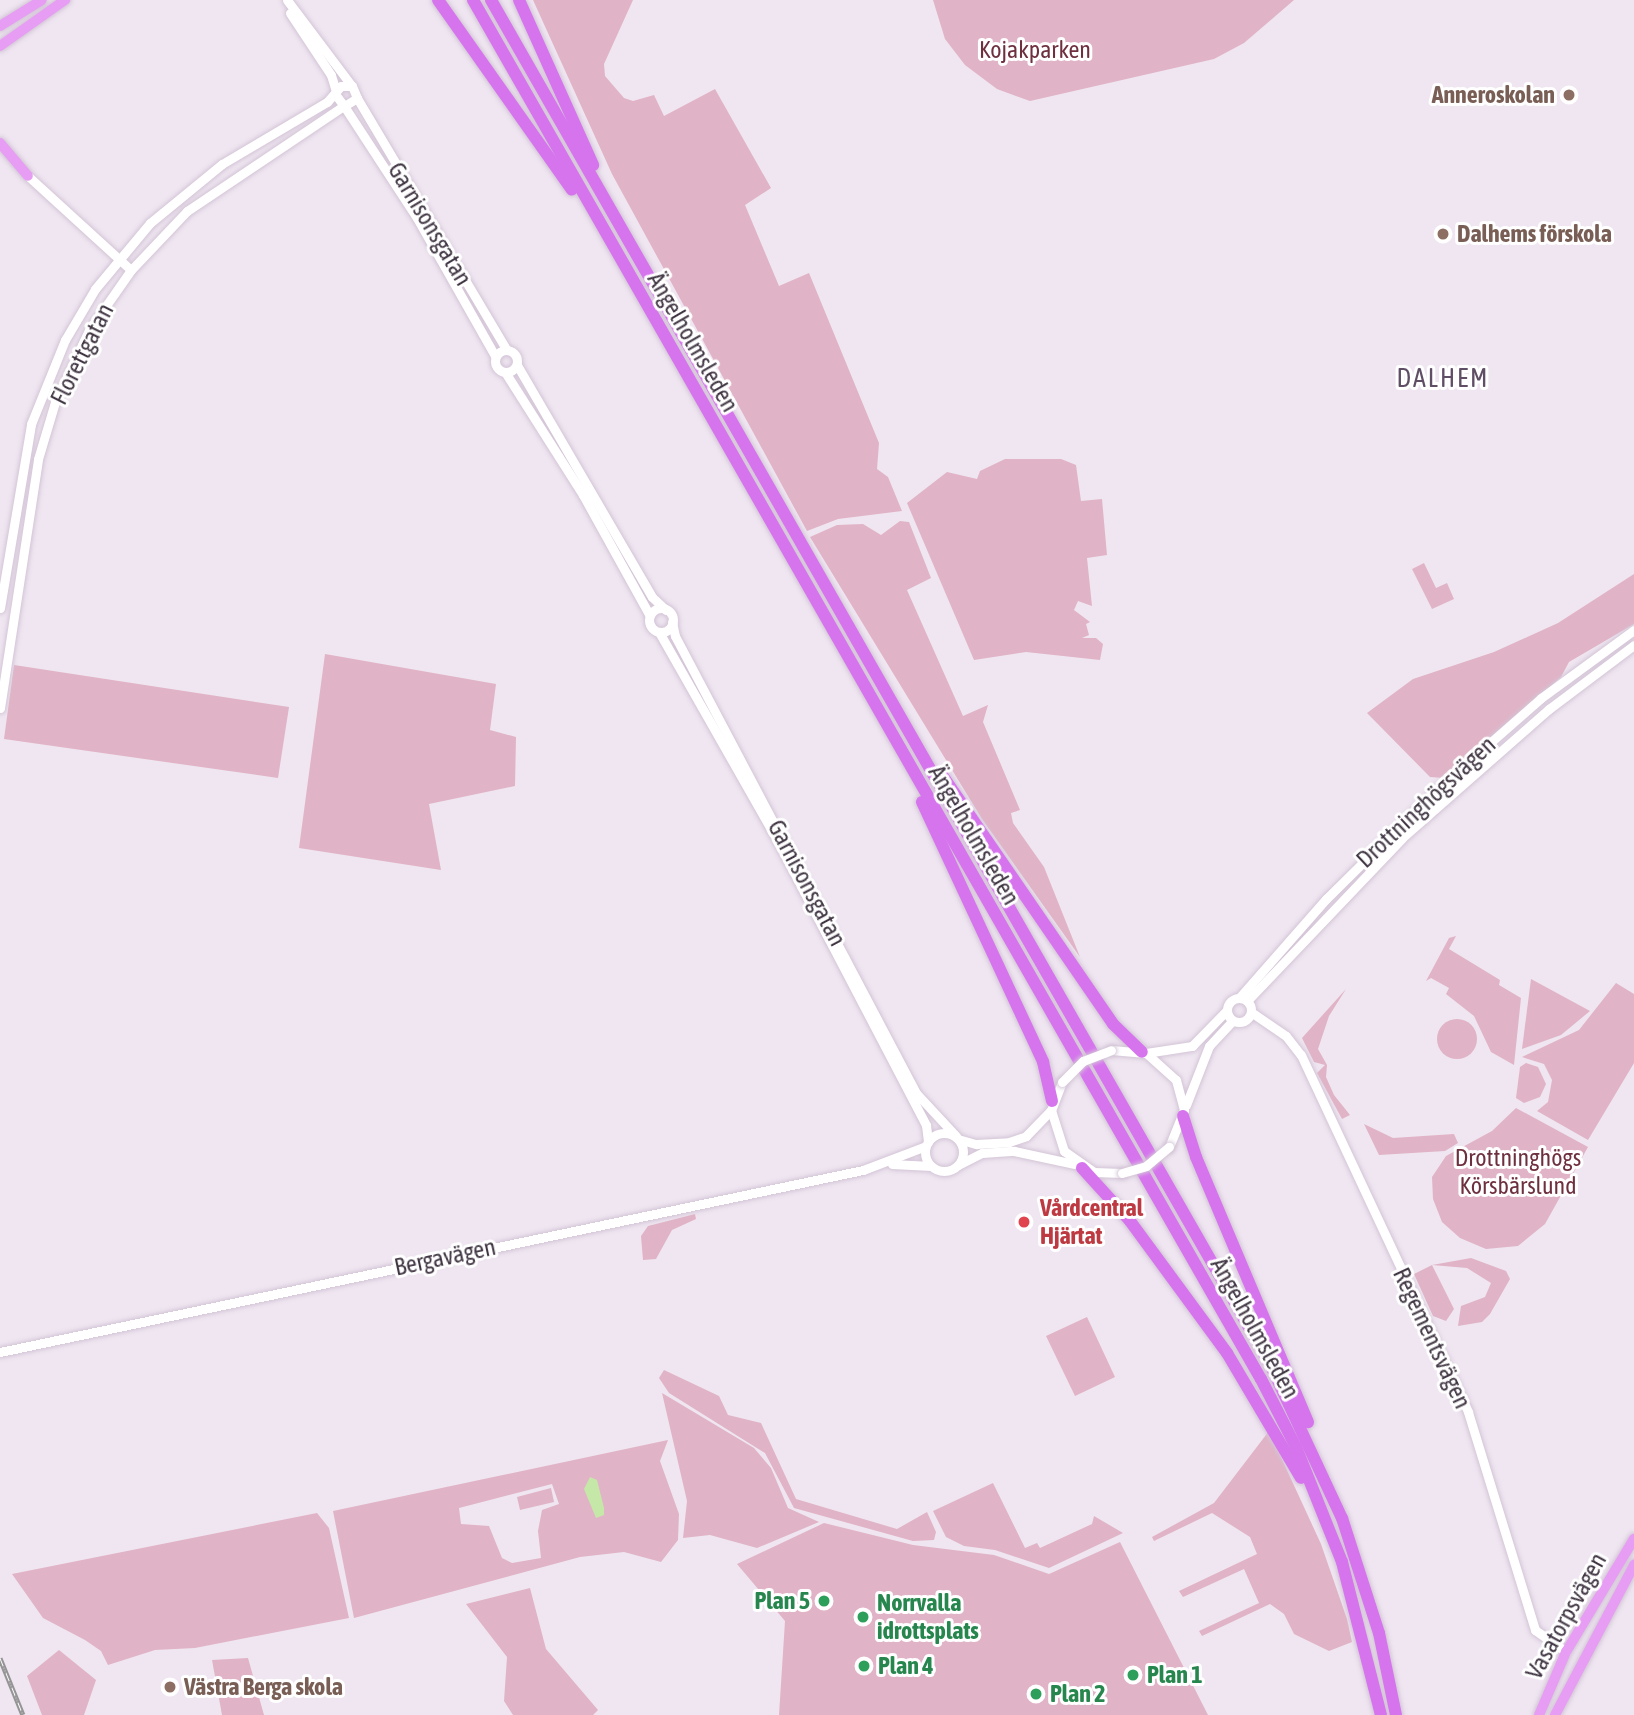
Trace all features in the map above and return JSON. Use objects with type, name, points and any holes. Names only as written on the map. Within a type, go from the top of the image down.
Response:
[{"type":"highway","points":[[438,0],[541,142],[645,301]]},
{"type":"highway","name":"Ängelholmsleden","points":[[473,0],[1296,1447],[1342,1562],[1381,1715]]},
{"type":"highway","name":"Ängelholmsleden","points":[[491,0],[1271,1366],[1342,1518],[1379,1633],[1396,1715]]},
{"type":"highway","points":[[519,0],[610,208]]},
{"type":"highway","points":[[885,691],[905,712],[969,815],[1113,1024],[1144,1052]]},
{"type":"highway","points":[[896,740],[1042,1062],[1052,1105]]},
{"type":"highway","points":[[1184,1113],[1211,1194],[1324,1461],[1342,1518]]},
{"type":"highway","points":[[1080,1166],[1130,1221],[1227,1353],[1282,1441],[1327,1540],[1378,1695]]},
{"type":"main road","points":[[0,20],[41,0]]},
{"type":"main road","points":[[0,26],[41,0]]},
{"type":"main road","points":[[0,38],[64,0]]},
{"type":"main road","points":[[0,47],[64,0]]},
{"type":"main road","points":[[0,143],[28,176]]},
{"type":"main road","name":"Vasatorpsvägen","points":[[1539,1715],[1566,1652],[1634,1539]]},
{"type":"main road","name":"Vasatorpsvägen","points":[[1555,1715],[1634,1565]]},
{"type":"street","name":"Garnisonsgatan","points":[[284,0],[352,86],[359,107],[506,349],[515,354],[517,365],[652,597],[666,610],[675,636],[916,1093],[957,1137]]},
{"type":"street","name":"Garnisonsgatan","points":[[284,0],[331,75],[335,92],[417,218],[495,356],[496,367],[505,372],[583,495],[650,616],[651,626],[659,632],[777,840],[926,1125],[927,1144]]},
{"type":"street","points":[[335,92],[343,85],[352,86]]},
{"type":"street","name":"Florettgatan","points":[[0,608],[32,424],[65,340],[118,259],[192,186],[335,92]]},
{"type":"street","points":[[344,106],[357,98]]},
{"type":"street","name":"Florettgatan","points":[[0,708],[36,471],[46,429],[78,351],[131,270],[197,202],[344,106]]},
{"type":"street","points":[[28,176],[131,270]]},
{"type":"street","points":[[495,356],[506,349]]},
{"type":"street","points":[[505,372],[517,365]]},
{"type":"street","points":[[650,616],[666,610]]},
{"type":"street","points":[[659,632],[668,630],[672,622]]},
{"type":"street","name":"Drottninghögsvägen","points":[[1243,1000],[1326,898],[1434,792],[1551,689],[1634,630]]},
{"type":"street","name":"Drottninghögsvägen","points":[[1243,1000],[1402,838],[1549,709],[1634,645]]},
{"type":"street","points":[[1243,1000],[1251,1012],[1209,1046],[1168,1147],[1146,1166],[1106,1175],[1080,1166],[1004,1151],[982,1153],[945,1172],[931,1166],[927,1144],[943,1133],[976,1144],[1009,1142],[1026,1136],[1052,1105],[1062,1082],[1083,1061],[1111,1050],[1144,1052],[1192,1046],[1227,1012],[1230,1001],[1243,1000]]},
{"type":"street","points":[[1227,1012],[1238,1021]]},
{"type":"street","name":"Regementsvägen","points":[[1251,1012],[1274,1029],[1301,1055],[1468,1412],[1535,1630],[1566,1652]]},
{"type":"street","name":"Regementsvägen","points":[[1238,1021],[1274,1029]]},
{"type":"street","points":[[1144,1052],[1172,1074],[1184,1113]]},
{"type":"street","points":[[1052,1105],[1058,1141],[1080,1166]]},
{"type":"street","points":[[957,1137],[964,1150],[958,1166]]},
{"type":"street","name":"Bergavägen","points":[[884,1165],[927,1144]]},
{"type":"street","name":"Bergavägen","points":[[2,1350],[884,1165],[931,1166]]},
{"type":"green space","points":[[533,0],[633,0],[604,64],[605,76],[624,98],[633,101],[654,95],[664,116],[715,89],[771,188],[745,205],[779,286],[809,273],[879,443],[877,469],[888,477],[902,511],[838,519],[807,531],[612,174]]},
{"type":"green space","name":"Kojakparken","points":[[933,0],[1294,0],[1244,43],[1214,59],[1030,101],[997,89],[965,65],[945,39]]},
{"type":"green space","points":[[1005,459],[1061,459],[1076,465],[1081,501],[1102,499],[1107,555],[1087,558],[1092,606],[1078,601],[1074,610],[1090,622],[1086,624],[1089,635],[1082,638],[1096,638],[1103,644],[1100,660],[1026,652],[974,660],[907,503],[947,472],[977,479],[980,471]]},
{"type":"green space","points":[[900,521],[909,522],[931,578],[907,590],[963,716],[988,705],[983,722],[1020,810],[1011,813],[1013,823],[1044,867],[1080,957],[982,819],[810,537],[837,525],[863,524],[881,535]]},
{"type":"green space","points":[[1424,563],[1436,588],[1447,583],[1454,599],[1432,609],[1412,569]]},
{"type":"green space","points":[[1634,574],[1634,624],[1569,662],[1561,677],[1444,778],[1430,777],[1367,713],[1413,679],[1494,652],[1558,623]]},
{"type":"green space","points":[[325,654],[496,684],[490,730],[516,737],[515,786],[429,804],[441,870],[299,848]]},
{"type":"green space","points":[[14,665],[289,707],[278,778],[4,739]]},
{"type":"green space","points":[[1456,936],[1449,949],[1500,980],[1499,985],[1521,998],[1514,1065],[1491,1052],[1474,1016],[1446,994],[1449,988],[1431,978],[1426,981],[1449,938]]},
{"type":"green space","points":[[1531,979],[1590,1011],[1561,1035],[1522,1049]]},
{"type":"green space","points":[[1616,983],[1634,994],[1634,1063],[1588,1140],[1537,1111],[1548,1102],[1552,1080],[1544,1064],[1522,1057],[1579,1030]]},
{"type":"green space","points":[[1346,989],[1329,1016],[1318,1049],[1327,1065],[1326,1077],[1334,1095],[1350,1115],[1342,1119],[1317,1073],[1325,1065],[1314,1062],[1302,1038]]},
{"type":"green space","points":[[1457,1019],[1465,1020],[1471,1025],[1476,1031],[1476,1047],[1471,1053],[1465,1058],[1457,1059],[1449,1058],[1443,1053],[1438,1047],[1437,1039],[1438,1031],[1443,1025],[1449,1020]]},
{"type":"green space","points":[[1526,1063],[1538,1067],[1546,1084],[1540,1097],[1524,1103],[1516,1098],[1520,1067]]},
{"type":"green space","name":"Drottninghögs Körsbärslund","points":[[1516,1108],[1588,1147],[1545,1224],[1518,1246],[1486,1249],[1460,1238],[1442,1222],[1433,1199],[1432,1177],[1446,1156],[1492,1131]]},
{"type":"green space","points":[[1364,1124],[1393,1138],[1454,1134],[1458,1143],[1445,1151],[1379,1155]]},
{"type":"green space","points":[[695,1214],[696,1219],[672,1230],[656,1259],[643,1260],[641,1236],[648,1226]]},
{"type":"green space","points":[[1471,1258],[1506,1271],[1510,1279],[1490,1314],[1482,1322],[1458,1326],[1461,1306],[1485,1297],[1491,1283],[1467,1268],[1432,1265]]},
{"type":"green space","points":[[1432,1265],[1454,1309],[1446,1321],[1433,1316],[1414,1274]]},
{"type":"green space","points":[[1087,1317],[1115,1377],[1075,1396],[1046,1336]]},
{"type":"green space","points":[[664,1370],[719,1396],[728,1415],[761,1423],[796,1499],[897,1529],[927,1512],[936,1532],[934,1540],[913,1541],[794,1508],[765,1453],[669,1393],[659,1378]]},
{"type":"green space","points":[[662,1393],[754,1448],[771,1468],[788,1508],[819,1522],[757,1548],[710,1535],[683,1538],[687,1501]]},
{"type":"green space","points":[[1269,1431],[1321,1544],[1347,1619],[1352,1642],[1329,1651],[1294,1634],[1284,1614],[1270,1604],[1202,1636],[1199,1631],[1259,1603],[1244,1569],[1183,1597],[1179,1591],[1257,1554],[1250,1537],[1212,1513],[1154,1541],[1152,1537],[1214,1503]]},
{"type":"green space","points":[[668,1440],[660,1461],[679,1514],[678,1540],[661,1562],[624,1552],[580,1557],[354,1618],[333,1511]],"holes":[[[552,1484],[559,1504],[542,1510],[538,1531],[541,1558],[512,1563],[502,1558],[489,1526],[461,1524],[459,1508]]]},
{"type":"green space","points":[[993,1483],[1025,1548],[1037,1543],[1040,1548],[1092,1524],[1094,1516],[1123,1533],[1049,1568],[995,1550],[964,1546],[946,1537],[933,1511]]},
{"type":"green space","points":[[551,1488],[554,1502],[520,1510],[517,1497]]},
{"type":"green space","points":[[317,1513],[329,1528],[349,1618],[195,1648],[155,1650],[108,1665],[101,1651],[43,1618],[12,1574]]},
{"type":"green space","name":"Norrvalla idrottsplats","points":[[824,1523],[913,1545],[994,1555],[1049,1574],[1120,1542],[1208,1715],[779,1715],[785,1621],[737,1564]]},
{"type":"green space","points":[[530,1588],[546,1649],[598,1710],[593,1715],[513,1715],[504,1701],[507,1657],[466,1604]]},
{"type":"green space","points":[[59,1650],[96,1680],[84,1715],[42,1715],[27,1676]]},
{"type":"green space","points":[[248,1658],[264,1715],[222,1715],[212,1660]]},
{"type":"shaded area","points":[[590,1477],[597,1480],[604,1508],[604,1515],[596,1518],[584,1489]]},
{"type":"railway","points":[[0,1658],[23,1715]]},
{"type":"place","name":"Anneroskolan","points":[[1569,95]]},
{"type":"place","name":"Dalhems förskola","points":[[1443,234]]},
{"type":"place","name":"Vårdcentral Hjärtat","points":[[1024,1222]]},
{"type":"place","name":"Plan 5","points":[[824,1601]]},
{"type":"place","name":"Norrvalla idrottsplats","points":[[863,1617]]},
{"type":"place","name":"Plan 4","points":[[864,1666]]},
{"type":"place","name":"Plan 1","points":[[1133,1675]]},
{"type":"place","name":"Västra Berga skola","points":[[170,1687]]},
{"type":"place","name":"Plan 2","points":[[1036,1694]]},
{"type":"district","name":"DALHEM","points":[[1443,379]]}]
